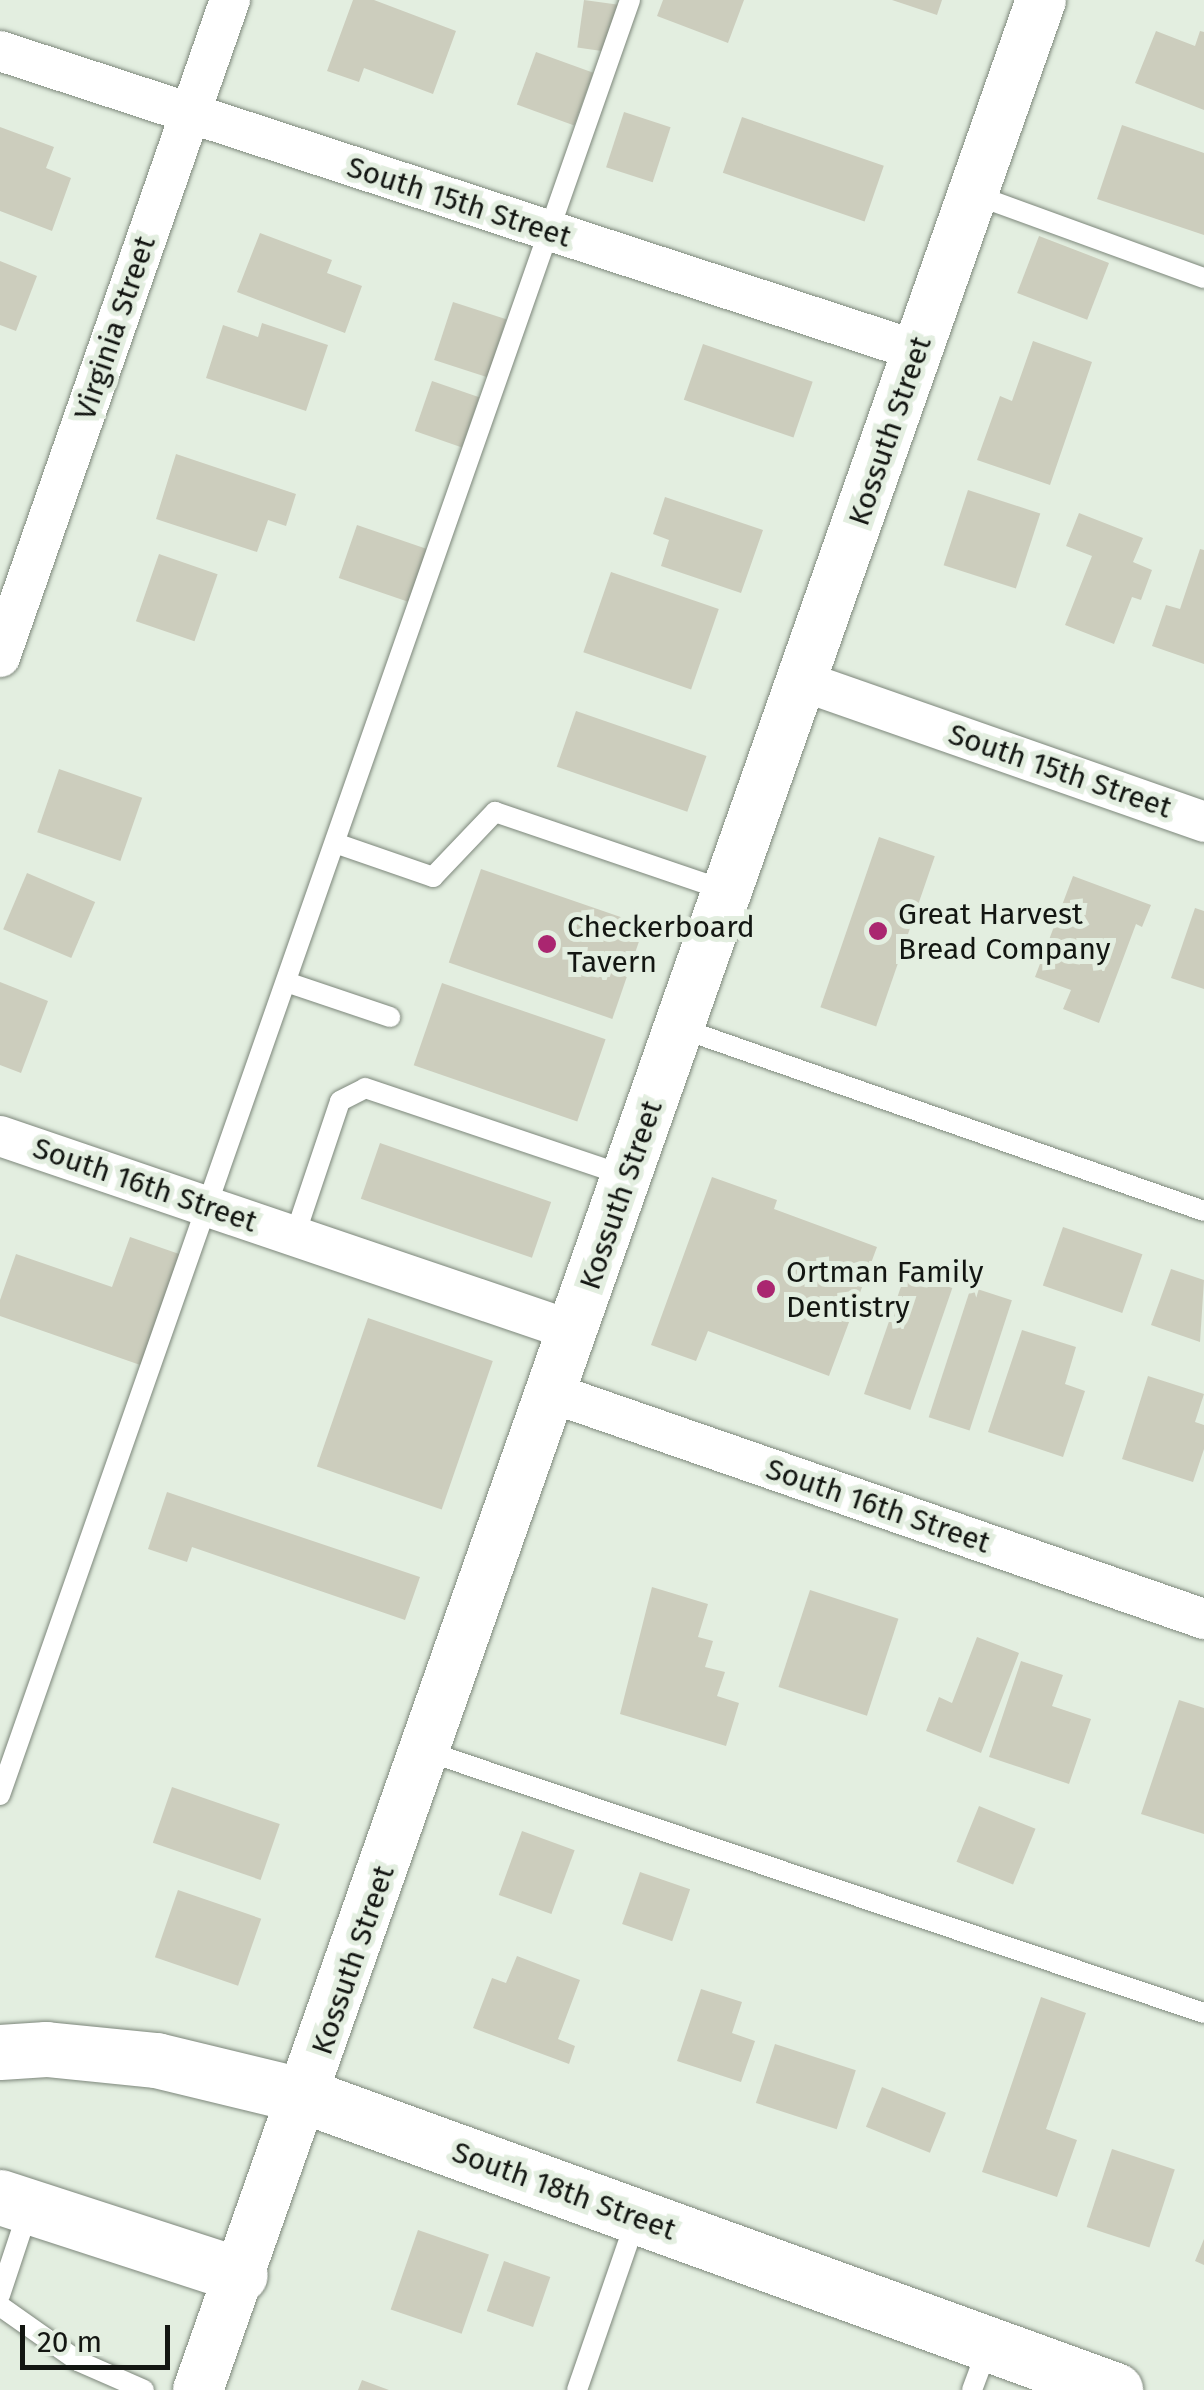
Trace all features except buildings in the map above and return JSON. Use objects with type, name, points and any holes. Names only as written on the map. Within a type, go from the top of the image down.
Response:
[{"type":"main road","name":"South 18th Street","points":[[0,2052],[46,2049],[156,2060],[305,2096],[637,2218],[980,2368],[1114,2390]]},
{"type":"main road","points":[[15,2202],[240,2274]]},
{"type":"street","name":"Virginia Street","points":[[0,657],[230,0]]},
{"type":"street","name":"Kossuth Street","points":[[198,2390],[305,2096],[1041,0]]},
{"type":"street","name":"South 15th Street","points":[[0,51],[918,351]]},
{"type":"street","name":"South 15th Street","points":[[802,681],[1204,822]]},
{"type":"street","name":"South 16th Street","points":[[0,1136],[574,1330]]},
{"type":"street","name":"South 16th Street","points":[[552,1393],[1204,1619]]},
{"type":"lane","points":[[0,1795],[630,0]]},
{"type":"lane","points":[[973,194],[1204,278]]},
{"type":"lane","points":[[335,843],[433,878],[495,812],[729,892]]},
{"type":"lane","points":[[286,982],[390,1017]]},
{"type":"lane","points":[[680,1028],[1204,1211]]},
{"type":"lane","points":[[294,1235],[340,1101],[365,1088],[628,1177]]},
{"type":"lane","points":[[426,1751],[1204,2014]]},
{"type":"lane","points":[[0,2295],[15,2202]]},
{"type":"lane","points":[[578,2390],[637,2218]]},
{"type":"lane","points":[[0,2306],[78,2361],[144,2390]]},
{"type":"place","name":"Great Harvest Bread Company","points":[[878,931]]},
{"type":"place","name":"Checkerboard Tavern","points":[[547,944]]},
{"type":"place","name":"Ortman Family Dentistry","points":[[766,1289]]}]
